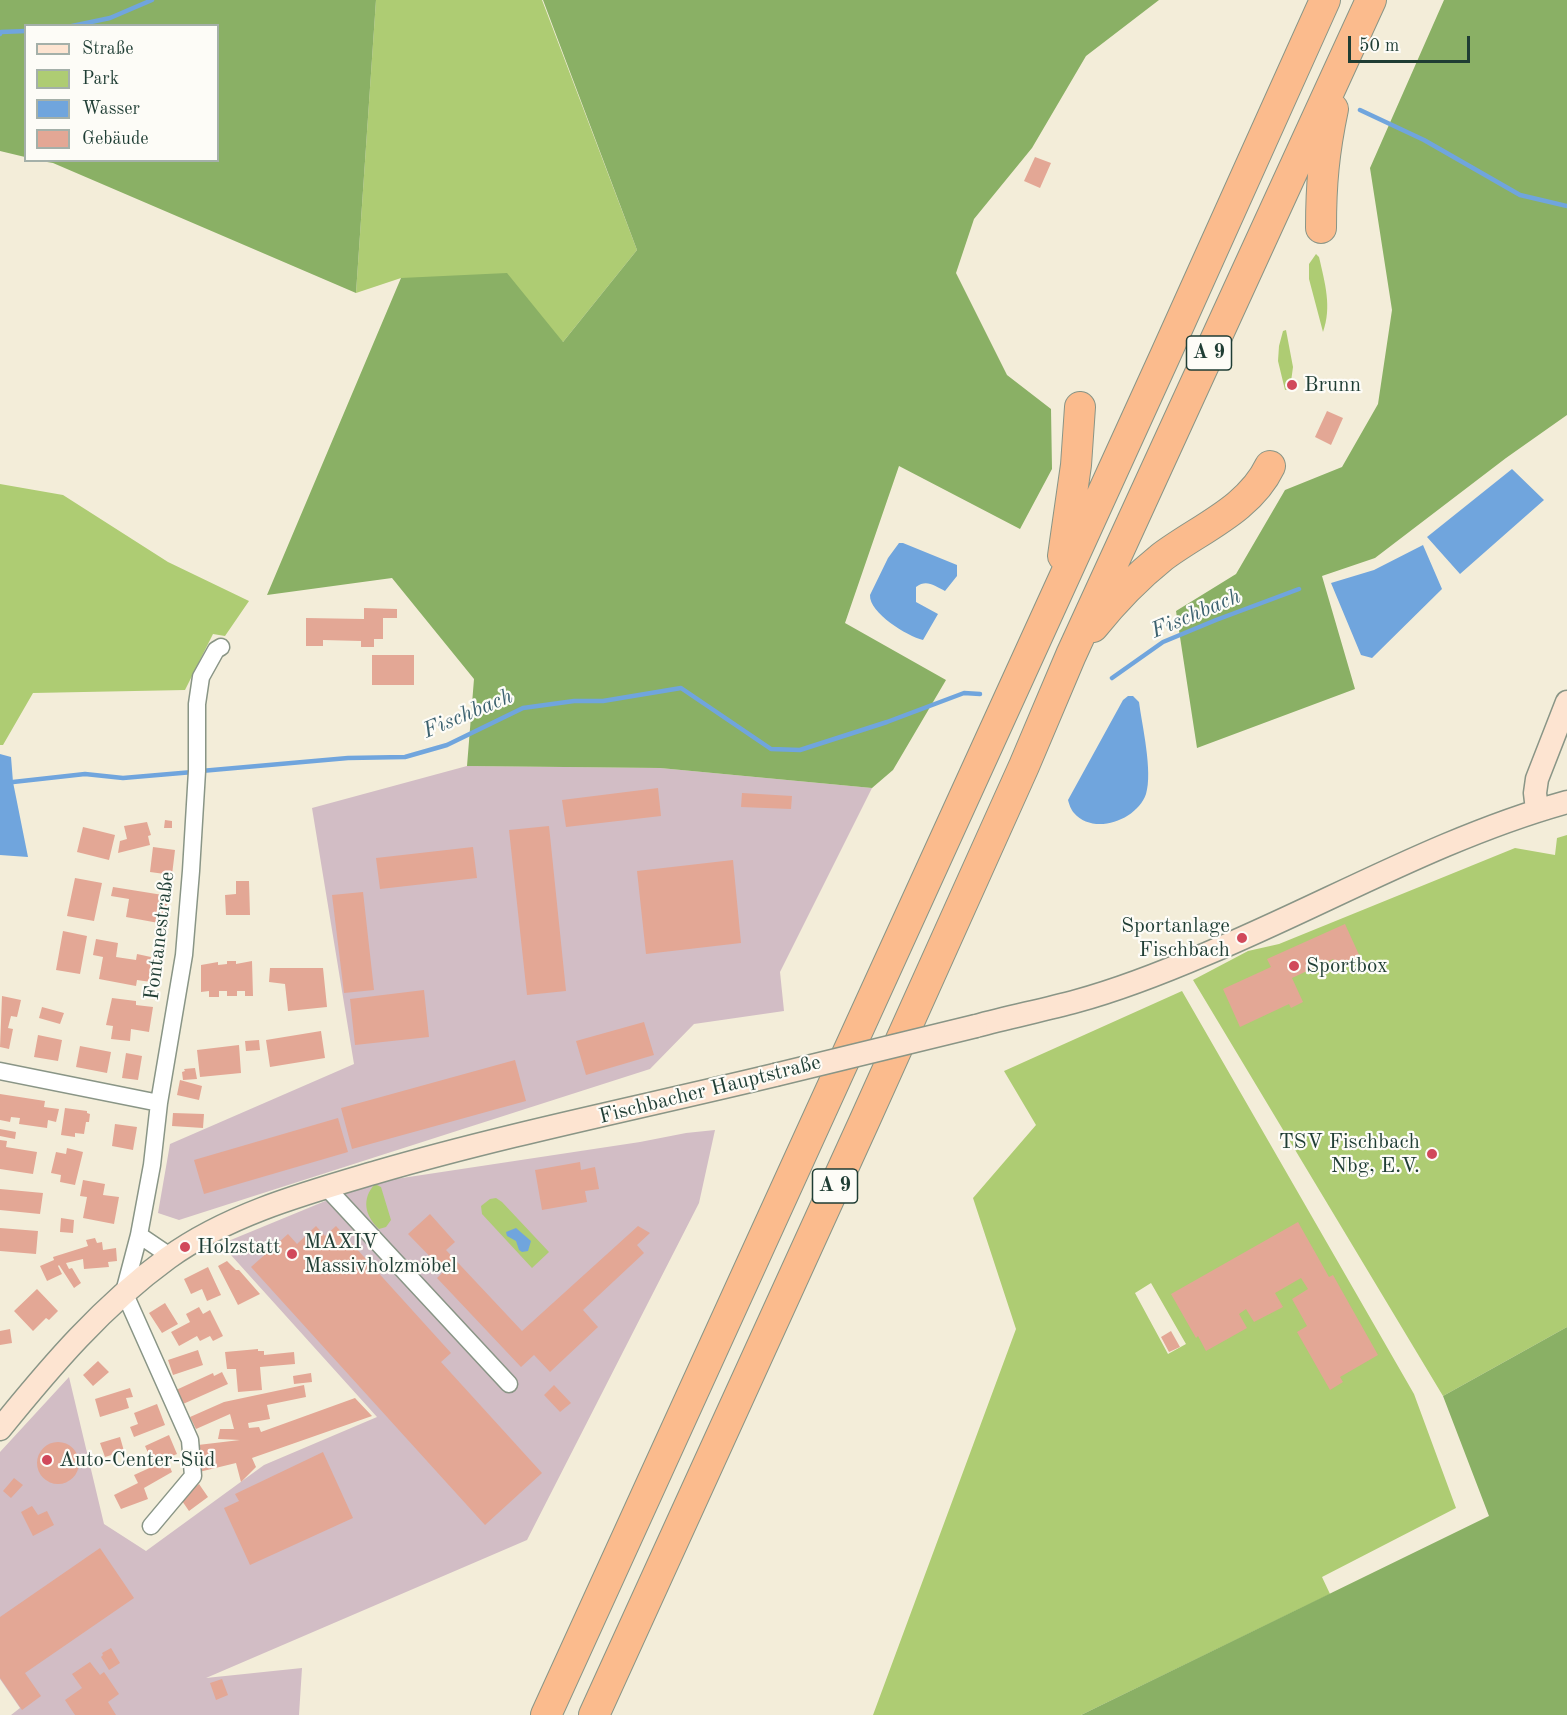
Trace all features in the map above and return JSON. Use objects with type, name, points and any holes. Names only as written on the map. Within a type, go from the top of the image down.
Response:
[{"type":"highway","name":"A 9","points":[[546,1715],[1325,0]]},
{"type":"highway","name":"A 9","points":[[594,1715],[1024,766],[1071,655],[1371,0]]},
{"type":"highway","points":[[1321,228],[1323,160],[1347,50]]},
{"type":"highway","points":[[1056,594],[1076,465],[1080,407]]},
{"type":"highway","points":[[1071,655],[1124,592],[1160,558],[1248,498],[1264,480],[1270,466]]},
{"type":"main road","points":[[1537,810],[1535,793],[1537,779],[1567,702]]},
{"type":"main road","name":"Fischbacher Hauptstraße","points":[[0,1429],[56,1360],[124,1292],[170,1256],[225,1224],[326,1187],[460,1148],[652,1105],[1079,1000],[1143,979],[1207,954],[1395,867],[1537,810],[1567,802]]},
{"type":"street","name":"Fontanestraße","points":[[124,1292],[139,1235],[152,1165],[159,1103],[184,955],[197,771],[197,704],[201,676],[216,650],[221,646]]},
{"type":"street","points":[[0,1071],[159,1103]]},
{"type":"street","points":[[326,1187],[509,1384]]},
{"type":"street","points":[[139,1235],[170,1256]]},
{"type":"street","points":[[124,1292],[190,1440],[193,1476],[151,1526]]},
{"type":"shaded area","points":[[467,766],[660,768],[872,788],[780,972],[784,1011],[694,1024],[650,1069],[179,1220],[158,1213],[170,1144],[354,1064],[312,808]]},
{"type":"shaded area","points":[[715,1130],[699,1203],[527,1540],[206,1678],[302,1668],[299,1715],[11,1715],[20,1708],[0,1679],[0,1452],[69,1377],[104,1524],[146,1551],[264,1465],[377,1417],[221,1244],[369,1183]]},
{"type":"green space","points":[[0,0],[376,0],[356,293],[47,162],[219,162],[219,24],[24,24],[24,157],[0,151]]},
{"type":"green space","points":[[376,0],[542,0],[637,250],[563,342],[401,278],[356,293]]},
{"type":"green space","points":[[543,0],[1159,0],[1086,56],[1032,148],[974,219],[956,273],[1007,375],[1051,409],[1052,469],[1020,529],[899,466],[845,623],[946,680],[893,770],[872,788],[660,768],[467,766],[474,679],[392,578],[267,595],[401,278],[507,273],[563,342],[637,250]]},
{"type":"green space","points":[[1444,0],[1567,0],[1567,415],[1506,458],[1375,558],[1322,576],[1355,689],[1197,748],[1176,611],[1236,574],[1285,490],[1342,467],[1378,404],[1392,310],[1370,168]]},
{"type":"green space","points":[[1316,254],[1319,257],[1327,295],[1326,323],[1323,332],[1309,279],[1309,264]]},
{"type":"green space","points":[[1286,330],[1293,367],[1290,389],[1285,390],[1278,361],[1279,346],[1283,331]]},
{"type":"green space","points":[[0,484],[63,495],[168,562],[249,601],[225,636],[213,634],[185,690],[33,693],[3,745],[0,745]]},
{"type":"green space","name":"TSV Fischbach Nbg, E.V.","points":[[1567,835],[1567,1327],[1443,1396],[1193,980],[1248,951],[1279,944],[1515,848],[1555,855],[1557,838]]},
{"type":"green space","points":[[1182,991],[1414,1394],[1456,1508],[1322,1577],[1330,1594],[1081,1715],[873,1715],[1016,1329],[973,1198],[1036,1125],[1004,1071]],"holes":[[[1151,1283],[1186,1344],[1168,1354],[1135,1293]]]},
{"type":"green space","points":[[375,1184],[381,1187],[391,1220],[386,1227],[379,1229],[370,1219],[366,1207],[366,1201]]},
{"type":"green space","points":[[496,1198],[549,1252],[532,1268],[482,1214],[481,1206],[490,1199]]},
{"type":"green space","points":[[1567,1327],[1567,1715],[1081,1715],[1489,1516],[1443,1396]]},
{"type":"water","points":[[1512,469],[1544,500],[1460,574],[1427,537]]},
{"type":"water","points":[[899,543],[957,565],[957,576],[945,591],[927,583],[916,587],[916,602],[938,614],[923,640],[890,623],[871,602],[870,595],[888,558]]},
{"type":"water","points":[[1423,545],[1442,589],[1372,658],[1361,655],[1331,583],[1374,570]]},
{"type":"water","points":[[1128,696],[1133,696],[1139,702],[1148,761],[1146,794],[1134,811],[1125,818],[1103,824],[1082,820],[1071,809],[1068,800],[1123,700]]},
{"type":"water","points":[[0,754],[11,757],[13,782],[28,857],[0,855]]},
{"type":"water","points":[[516,1228],[531,1241],[528,1251],[519,1250],[516,1241],[507,1236],[506,1232]]},
{"type":"building","points":[[1035,157],[1051,163],[1040,188],[1024,181]]},
{"type":"building","points":[[1327,411],[1343,418],[1331,445],[1315,437]]},
{"type":"building","points":[[364,608],[397,609],[397,618],[383,618],[383,639],[374,639],[374,647],[361,647],[361,641],[323,640],[323,646],[306,646],[306,618],[364,619]]},
{"type":"building","points":[[372,655],[414,655],[414,685],[372,685]]},
{"type":"building","points":[[658,788],[661,816],[566,827],[562,800]]},
{"type":"building","points":[[742,793],[792,796],[791,809],[741,807]]},
{"type":"building","points":[[165,820],[172,821],[172,828],[164,828]]},
{"type":"building","points":[[147,822],[151,835],[148,836],[150,845],[118,853],[120,841],[127,839],[124,826]]},
{"type":"building","points":[[549,826],[566,991],[527,995],[509,830]]},
{"type":"building","points":[[83,827],[115,835],[109,860],[77,852]]},
{"type":"building","points":[[153,847],[175,850],[172,875],[150,872]]},
{"type":"building","points":[[473,847],[477,878],[380,889],[376,858]]},
{"type":"building","points":[[733,860],[741,943],[646,954],[637,871]]},
{"type":"building","points":[[75,878],[102,883],[94,921],[67,916]]},
{"type":"building","points":[[236,881],[249,881],[250,915],[226,915],[225,895],[236,894]]},
{"type":"building","points":[[113,887],[169,896],[164,924],[126,917],[129,899],[111,896]]},
{"type":"building","points":[[363,892],[374,990],[344,993],[332,895]]},
{"type":"building","points":[[1345,924],[1360,957],[1342,965],[1341,962],[1335,965],[1333,959],[1292,978],[1303,1002],[1291,1008],[1289,1004],[1240,1027],[1223,989],[1271,967],[1267,959]]},
{"type":"building","points":[[63,931],[87,936],[80,974],[56,970]]},
{"type":"building","points":[[96,939],[118,943],[116,957],[136,960],[137,954],[151,957],[150,961],[161,963],[158,983],[137,980],[136,986],[99,979],[103,957],[93,955]]},
{"type":"building","points":[[227,961],[236,961],[236,964],[252,961],[253,996],[245,996],[245,991],[237,991],[237,996],[227,996],[227,991],[219,991],[219,997],[209,997],[209,991],[201,992],[201,965],[218,962],[218,965],[227,964]]},
{"type":"building","points":[[270,968],[323,968],[327,1007],[288,1011],[285,984],[269,982]]},
{"type":"building","points":[[424,990],[429,1037],[355,1045],[350,999]]},
{"type":"building","points":[[2,996],[21,1000],[17,1017],[11,1016],[8,1028],[13,1029],[9,1049],[0,1047]]},
{"type":"building","points":[[112,998],[136,1001],[136,1005],[153,1007],[149,1032],[131,1029],[130,1041],[111,1039],[113,1026],[106,1025]]},
{"type":"building","points":[[42,1007],[64,1013],[60,1024],[39,1018]]},
{"type":"building","points":[[644,1022],[654,1055],[586,1075],[576,1041]]},
{"type":"building","points":[[321,1031],[325,1058],[270,1067],[266,1040]]},
{"type":"building","points":[[38,1035],[62,1040],[58,1061],[34,1057]]},
{"type":"building","points":[[259,1040],[260,1050],[246,1051],[245,1041]]},
{"type":"building","points":[[239,1045],[241,1073],[200,1077],[197,1050]]},
{"type":"building","points":[[80,1046],[111,1052],[107,1073],[76,1067]]},
{"type":"building","points":[[126,1053],[142,1056],[138,1080],[122,1078]]},
{"type":"building","points":[[515,1060],[526,1101],[352,1149],[341,1108]]},
{"type":"building","points":[[195,1068],[197,1079],[183,1080],[184,1069]]},
{"type":"building","points":[[180,1080],[202,1086],[199,1100],[177,1095]]},
{"type":"building","points":[[0,1094],[45,1101],[44,1107],[59,1109],[56,1122],[48,1120],[47,1128],[19,1124],[20,1118],[11,1117],[10,1122],[0,1120]]},
{"type":"building","points":[[65,1108],[87,1111],[90,1114],[84,1134],[75,1133],[75,1137],[61,1135]]},
{"type":"building","points":[[173,1113],[204,1114],[203,1128],[172,1126]]},
{"type":"building","points":[[338,1118],[348,1152],[204,1194],[194,1160]]},
{"type":"building","points":[[115,1124],[137,1127],[133,1150],[112,1146]]},
{"type":"building","points":[[0,1129],[16,1132],[15,1139],[0,1136]]},
{"type":"building","points":[[0,1140],[7,1141],[6,1147],[37,1152],[33,1174],[0,1169]]},
{"type":"building","points":[[67,1148],[83,1152],[75,1185],[60,1182],[61,1175],[51,1173],[56,1152],[66,1154]]},
{"type":"building","points":[[580,1162],[581,1170],[595,1167],[599,1189],[585,1191],[587,1202],[542,1210],[535,1170]]},
{"type":"building","points":[[83,1180],[105,1184],[103,1195],[119,1197],[114,1224],[83,1218],[87,1197],[80,1196]]},
{"type":"building","points":[[0,1189],[43,1193],[40,1214],[0,1210]]},
{"type":"building","points":[[430,1214],[455,1242],[446,1250],[522,1331],[638,1226],[650,1233],[637,1245],[644,1253],[583,1310],[598,1327],[550,1372],[534,1355],[521,1367],[437,1278],[444,1271],[408,1234]]},
{"type":"building","points":[[61,1218],[74,1220],[73,1233],[60,1232]]},
{"type":"building","points":[[1298,1222],[1329,1277],[1333,1275],[1378,1355],[1340,1377],[1343,1382],[1330,1390],[1297,1332],[1307,1326],[1292,1299],[1308,1289],[1301,1278],[1275,1293],[1283,1307],[1254,1322],[1246,1309],[1239,1314],[1247,1328],[1206,1351],[1171,1294]]},
{"type":"building","points":[[316,1226],[325,1236],[336,1226],[451,1353],[441,1362],[542,1473],[485,1525],[251,1267],[288,1234],[297,1244]]},
{"type":"building","points":[[0,1228],[38,1231],[36,1254],[0,1251]]},
{"type":"building","points":[[95,1238],[97,1243],[102,1242],[103,1250],[116,1248],[117,1261],[108,1262],[109,1267],[84,1269],[83,1259],[66,1263],[81,1283],[74,1288],[59,1265],[62,1274],[47,1281],[40,1266],[54,1260],[53,1257],[88,1246],[86,1240]]},
{"type":"building","points":[[227,1261],[239,1270],[260,1294],[238,1305],[218,1266]]},
{"type":"building","points":[[208,1267],[221,1295],[207,1301],[202,1289],[191,1294],[184,1279]]},
{"type":"building","points":[[37,1289],[58,1311],[49,1320],[46,1318],[33,1331],[14,1311]]},
{"type":"building","points":[[165,1303],[178,1324],[162,1333],[149,1313]]},
{"type":"building","points":[[199,1307],[203,1314],[210,1310],[223,1336],[213,1341],[210,1336],[200,1341],[197,1336],[179,1346],[171,1332],[190,1322],[186,1314]]},
{"type":"building","points":[[10,1329],[12,1343],[0,1345],[0,1331]]},
{"type":"building","points":[[1171,1331],[1180,1347],[1169,1352],[1161,1337]]},
{"type":"building","points":[[258,1349],[258,1351],[264,1351],[264,1355],[294,1352],[295,1364],[260,1367],[262,1390],[238,1392],[236,1369],[227,1369],[225,1352]]},
{"type":"building","points":[[198,1350],[203,1365],[173,1375],[168,1360]]},
{"type":"building","points":[[98,1361],[109,1372],[93,1386],[83,1375]]},
{"type":"building","points":[[222,1372],[228,1384],[183,1404],[176,1390],[213,1373],[214,1376]]},
{"type":"building","points":[[311,1373],[312,1382],[294,1384],[293,1376]]},
{"type":"building","points":[[304,1385],[306,1397],[267,1405],[270,1419],[248,1423],[249,1428],[259,1427],[261,1432],[355,1398],[372,1416],[252,1458],[256,1467],[241,1482],[236,1463],[199,1472],[198,1445],[240,1440],[218,1439],[220,1429],[234,1429],[230,1414],[196,1429],[190,1417],[224,1402]]},
{"type":"building","points":[[554,1385],[571,1403],[560,1412],[544,1395]]},
{"type":"building","points":[[130,1388],[133,1397],[126,1398],[129,1408],[100,1417],[95,1399]]},
{"type":"building","points":[[157,1404],[165,1425],[134,1437],[130,1427],[138,1424],[134,1413]]},
{"type":"building","points":[[169,1435],[177,1454],[153,1464],[145,1446]]},
{"type":"building","points":[[120,1437],[124,1451],[105,1457],[100,1443]]},
{"type":"building","points":[[58,1442],[66,1443],[73,1448],[78,1455],[78,1471],[73,1478],[66,1483],[58,1484],[50,1483],[43,1478],[38,1471],[37,1463],[38,1455],[43,1448],[50,1443]]},
{"type":"building","points":[[323,1452],[353,1518],[250,1565],[224,1508],[239,1501],[235,1494]]},
{"type":"building","points":[[167,1460],[172,1472],[144,1488],[148,1499],[121,1509],[114,1495],[138,1483],[134,1475]]},
{"type":"building","points":[[14,1478],[23,1485],[11,1498],[3,1491]]},
{"type":"building","points":[[199,1484],[208,1497],[189,1511],[180,1498]]},
{"type":"building","points":[[32,1506],[38,1515],[47,1511],[54,1525],[33,1536],[21,1512]]},
{"type":"building","points":[[100,1548],[134,1598],[25,1673],[41,1696],[22,1710],[0,1678],[0,1617]]},
{"type":"building","points":[[111,1648],[120,1663],[109,1670],[101,1657],[102,1653]]},
{"type":"building","points":[[90,1662],[100,1675],[104,1672],[119,1694],[108,1702],[116,1715],[75,1715],[65,1700],[82,1688],[72,1674]]},
{"type":"building","points":[[222,1679],[228,1695],[216,1700],[210,1683]]},
{"type":"waterway","points":[[82,24],[110,18],[152,0]]},
{"type":"waterway","points":[[0,34],[1,32],[24,31]]},
{"type":"waterway","points":[[1360,110],[1424,140],[1520,195],[1567,206]]},
{"type":"waterway","name":"Fischbach","points":[[1112,678],[1163,642],[1299,589]]},
{"type":"waterway","name":"Fischbach","points":[[201,771],[348,758],[405,757],[447,745],[523,708],[574,701],[603,701],[681,688],[771,749],[800,750],[887,722],[964,693],[980,694]]},
{"type":"waterway","name":"Fischbach","points":[[13,782],[85,774],[123,778],[193,772]]},
{"type":"place","name":"Brunn","points":[[1292,385]]},
{"type":"place","name":"Sportanlage Fischbach","points":[[1242,938]]},
{"type":"place","name":"Sportbox","points":[[1294,966]]},
{"type":"place","name":"TSV Fischbach Nbg, E.V.","points":[[1432,1154]]},
{"type":"place","name":"Holzstatt","points":[[185,1247]]},
{"type":"place","name":"MAXIV Massivholzmöbel","points":[[292,1254]]},
{"type":"place","name":"Auto-Center-Süd","points":[[47,1460]]}]
